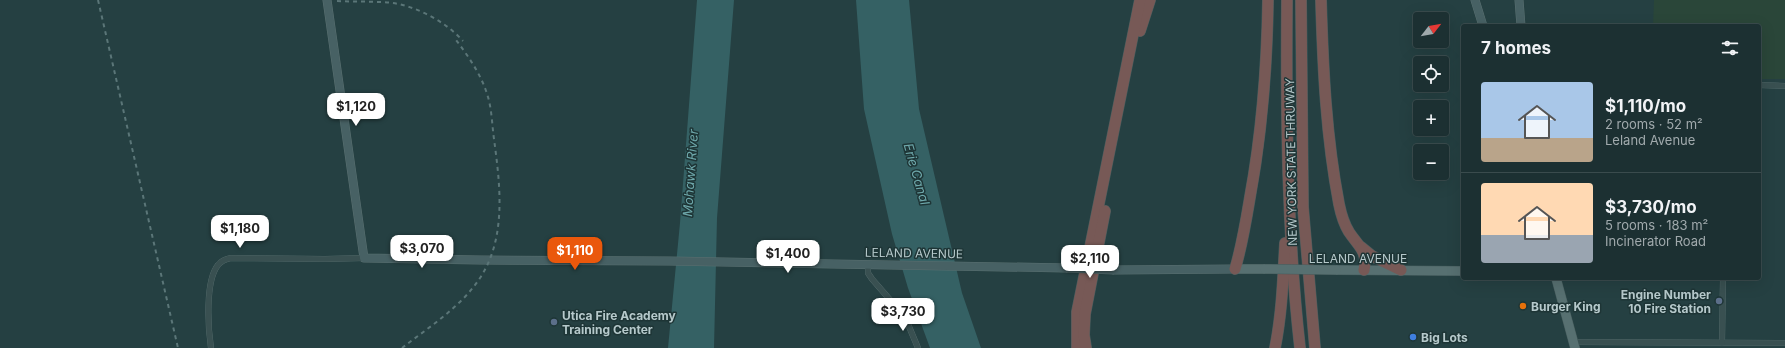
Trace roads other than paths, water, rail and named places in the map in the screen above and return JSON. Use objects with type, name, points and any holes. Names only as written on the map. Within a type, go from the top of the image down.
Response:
[{"type":"highway","points":[[1077,348],[1077,312],[1136,20],[1138,0]]},
{"type":"highway","points":[[1086,348],[1084,335],[1085,314],[1145,0]]},
{"type":"highway","points":[[1138,38],[1150,0]]},
{"type":"highway","points":[[1235,269],[1247,218],[1256,164],[1262,111],[1268,0]]},
{"type":"highway","name":"NEW YORK STATE THRUWAY","points":[[1287,0],[1288,175],[1294,300],[1300,348]]},
{"type":"highway","name":"NEW YORK STATE THRUWAY","points":[[1301,0],[1304,154],[1303,207],[1315,348]]},
{"type":"highway","points":[[1321,0],[1324,82],[1332,164],[1343,218],[1350,234],[1360,246],[1372,256],[1401,270]]},
{"type":"highway","points":[[1275,348],[1283,285],[1288,175]]},
{"type":"highway","points":[[1360,246],[1366,259],[1364,270]]},
{"type":"main road","name":"LELAND AVENUE","points":[[1235,269],[1461,271]]},
{"type":"main road","points":[[1557,280],[1575,345]]},
{"type":"street","points":[[211,348],[208,311],[212,278],[218,264],[224,260],[231,258],[364,258],[327,0]]},
{"type":"street","points":[[1475,0],[1482,24]]},
{"type":"street","points":[[1519,0],[1521,24]]},
{"type":"street","points":[[1761,86],[1785,86]]},
{"type":"street","name":"LELAND AVENUE","points":[[364,258],[868,264],[1114,270],[1235,269]]},
{"type":"street","points":[[868,264],[868,272],[872,279],[905,317],[918,348]]},
{"type":"street","points":[[1722,343],[1723,280]]},
{"type":"street","points":[[1575,345],[1722,343],[1770,346],[1785,343]]},
{"type":"water","name":"Mohawk River","points":[[697,0],[734,0],[717,218],[714,348],[668,348],[680,223]]},
{"type":"water","name":"Erie Canal","points":[[856,0],[909,0],[919,109],[962,293],[981,348],[930,348],[908,288],[892,234],[864,109]]},
{"type":"railway","points":[[98,0],[178,348]]},
{"type":"railway","points":[[337,1],[393,3],[412,8],[431,16],[456,34],[463,41]]},
{"type":"railway","points":[[402,348],[444,316],[464,298],[480,278],[489,262],[498,228],[498,174],[489,102],[479,74],[456,40]]},
{"type":"place","name":"Engine Number 10 Fire Station","points":[[1719,301]]},
{"type":"place","name":"Burger King","points":[[1523,306]]},
{"type":"place","name":"Utica Fire Academy Training Center","points":[[554,322]]},
{"type":"place","name":"Big Lots","points":[[1413,337]]}]
